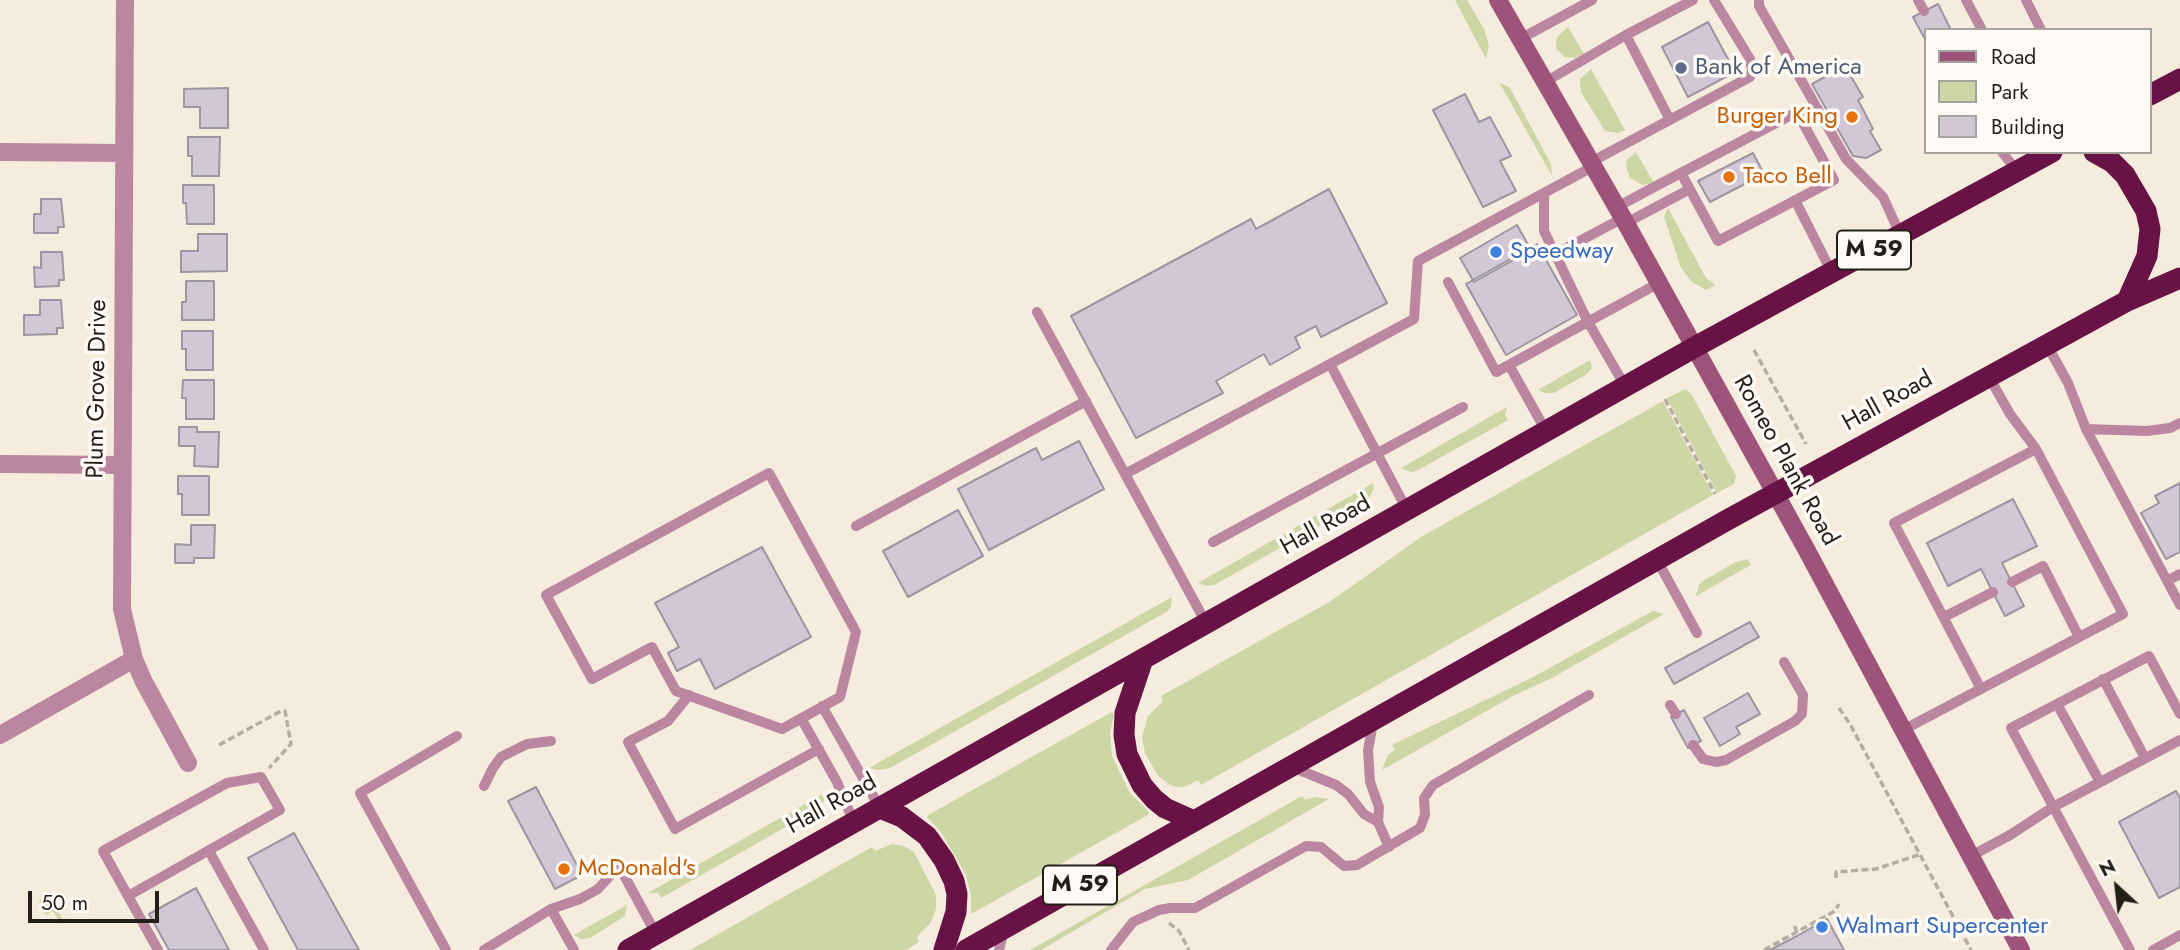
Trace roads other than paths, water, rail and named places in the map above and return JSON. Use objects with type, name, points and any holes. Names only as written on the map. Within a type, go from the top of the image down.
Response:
[{"type":"highway","points":[[2152,94],[2180,79]]},
{"type":"highway","name":"Hall Road","points":[[628,950],[1695,347],[2048,154]]},
{"type":"highway","points":[[2098,154],[2112,162],[2125,175],[2146,211],[2150,229],[2147,256],[2127,301]]},
{"type":"highway","name":"Hall Road","points":[[966,950],[1774,494],[2127,301],[2180,278]]},
{"type":"highway","points":[[1143,659],[1125,713],[1126,754],[1142,785],[1154,799],[1166,808],[1194,821]]},
{"type":"highway","points":[[880,808],[902,817],[927,836],[944,860],[954,881],[957,894],[956,912],[944,950]]},
{"type":"main road","name":"Romeo Plank Road","points":[[1498,0],[1695,347],[2021,950]]},
{"type":"street","name":"Plum Grove Drive","points":[[125,0],[122,610],[134,659],[143,680],[188,763]]},
{"type":"street","points":[[0,152],[124,153]]},
{"type":"street","points":[[0,464],[121,465]]},
{"type":"street","points":[[0,735],[134,659]]},
{"type":"lane","points":[[1520,39],[1592,0]]},
{"type":"lane","points":[[1545,82],[1693,0]]},
{"type":"lane","points":[[1125,474],[1414,318],[1418,261],[1750,77],[1750,59],[1714,0]]},
{"type":"lane","points":[[1759,0],[1759,6],[1846,159],[1883,197],[1901,235]]},
{"type":"lane","points":[[1918,0],[1924,11]]},
{"type":"lane","points":[[1966,0],[1981,28]]},
{"type":"lane","points":[[2025,0],[2040,28]]},
{"type":"lane","points":[[1626,35],[1670,120]]},
{"type":"lane","points":[[1557,253],[1622,216],[1681,173],[1797,112],[1834,180],[1718,241],[1681,173]]},
{"type":"lane","points":[[2004,154],[2018,171]]},
{"type":"lane","points":[[1622,216],[1690,189]]},
{"type":"lane","points":[[1544,193],[1544,231],[1557,253],[1588,322],[1625,387]]},
{"type":"lane","points":[[1795,200],[1832,273]]},
{"type":"lane","points":[[1448,282],[1496,372],[1659,283]]},
{"type":"lane","points":[[1037,312],[1206,624]]},
{"type":"lane","points":[[2047,345],[2067,383],[2086,429],[2180,605]]},
{"type":"lane","points":[[1330,364],[1407,510]]},
{"type":"lane","points":[[1509,365],[1547,431]]},
{"type":"lane","points":[[1903,730],[2123,614],[2036,449],[2010,414],[1989,377]]},
{"type":"lane","points":[[856,526],[1086,401]]},
{"type":"lane","points":[[1213,542],[1464,407]]},
{"type":"lane","points":[[2086,429],[2147,431],[2170,428],[2180,423]]},
{"type":"lane","points":[[1981,689],[1894,523],[2036,449]]},
{"type":"lane","points":[[769,473],[856,632],[839,697],[822,706],[782,729],[676,691],[652,647],[592,679],[546,595],[769,473]]},
{"type":"lane","points":[[1657,560],[1697,633]]},
{"type":"lane","points":[[2012,582],[2043,566],[2080,637]]},
{"type":"lane","points":[[2167,581],[2180,574]]},
{"type":"lane","points":[[1944,617],[1993,592]]},
{"type":"lane","points":[[2130,950],[2011,728],[2148,656],[2180,715]]},
{"type":"lane","points":[[1693,745],[1703,759],[1716,762],[1726,760],[1795,721],[1802,714],[1803,695],[1784,662]]},
{"type":"lane","points":[[2103,679],[2145,758]]},
{"type":"lane","points":[[690,695],[668,721],[628,742],[675,829],[819,749]]},
{"type":"lane","points":[[1111,950],[1133,922],[1159,910],[1195,908],[1306,846],[1321,847],[1338,862],[1351,867],[1389,847],[1420,828],[1425,815],[1424,798],[1433,785],[1589,695]]},
{"type":"lane","points":[[2057,704],[2100,782]]},
{"type":"lane","points":[[822,706],[880,808]]},
{"type":"lane","points":[[801,718],[843,795],[854,823]]},
{"type":"lane","points":[[1373,720],[1368,769],[1371,788],[1379,807],[1378,822],[1389,847]]},
{"type":"lane","points":[[446,950],[360,793],[457,736]]},
{"type":"lane","points":[[1970,856],[2010,835],[2053,807],[2180,740]]},
{"type":"lane","points":[[484,786],[502,757],[527,744],[551,741]]},
{"type":"lane","points":[[1291,766],[1336,785],[1348,794],[1364,814],[1378,822]]},
{"type":"lane","points":[[128,896],[279,810],[261,778],[227,783],[103,851],[128,896],[158,950]]},
{"type":"lane","points":[[209,851],[264,950]]},
{"type":"lane","points":[[484,950],[551,909],[580,899],[598,889],[618,866],[656,934]]},
{"type":"lane","points":[[551,909],[574,950]]},
{"type":"lane","points":[[999,950],[1004,929]]},
{"type":"lane","points":[[2152,950],[2180,936]]},
{"type":"place","name":"Bank of America","points":[[1681,68]]},
{"type":"place","name":"Burger King","points":[[1852,117]]},
{"type":"place","name":"Taco Bell","points":[[1729,177]]},
{"type":"place","name":"Speedway","points":[[1496,252]]},
{"type":"place","name":"McDonald's","points":[[564,869]]},
{"type":"place","name":"Walmart Supercenter","points":[[1822,927]]}]
